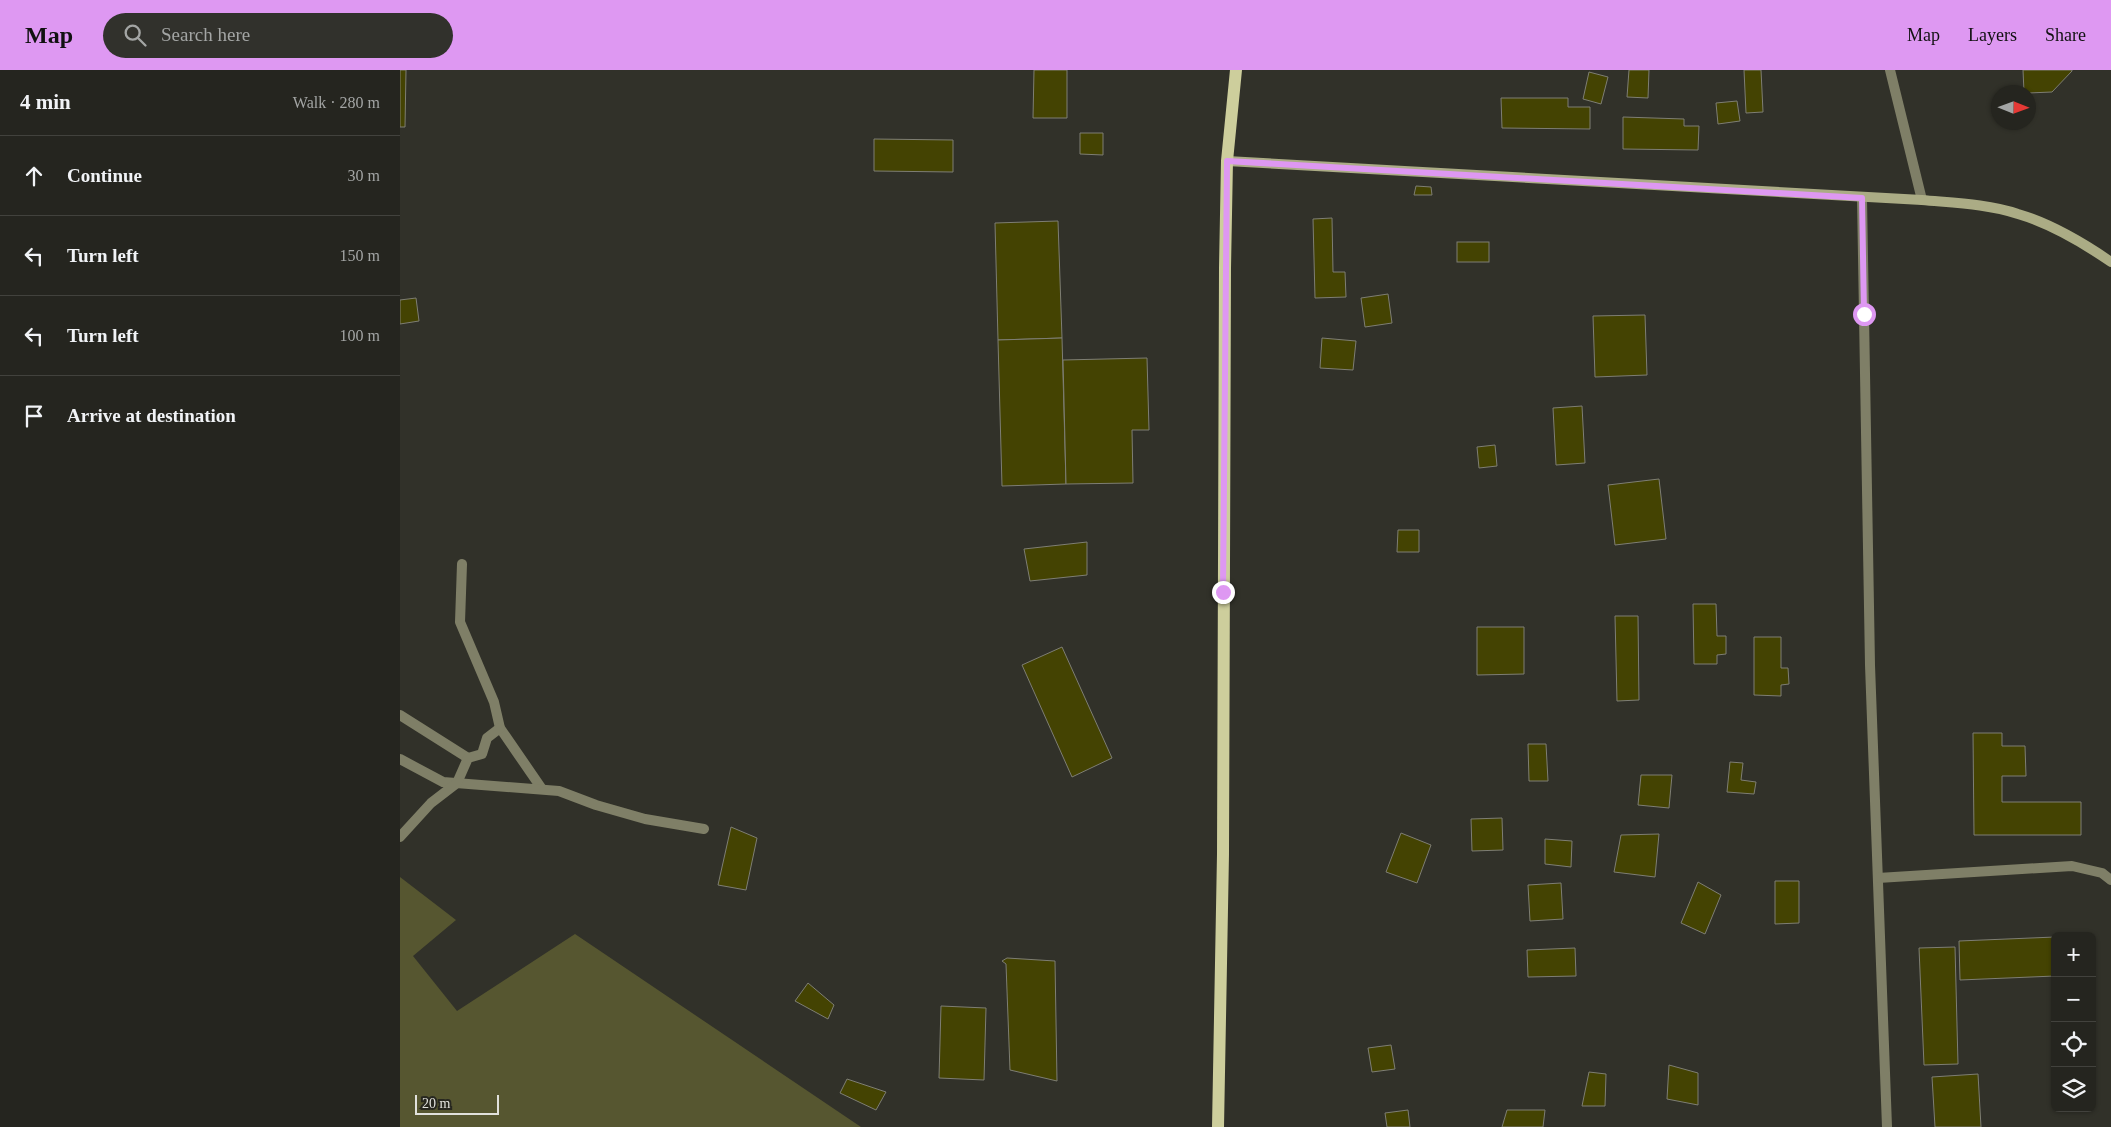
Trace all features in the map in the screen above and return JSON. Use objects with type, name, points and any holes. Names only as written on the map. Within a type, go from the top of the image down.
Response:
[{"type":"main road","points":[[1218,1127],[1223,854],[1223,554],[1227,161],[1236,70]]},
{"type":"main road","points":[[1227,161],[1922,200],[1972,205],[2018,214],[2077,239],[2111,262]]},
{"type":"street","points":[[1890,70],[1922,200]]},
{"type":"street","points":[[1862,198],[1870,665],[1887,1127]]},
{"type":"street","points":[[462,564],[460,622],[494,702],[500,728],[542,789]]},
{"type":"street","points":[[400,715],[468,758],[482,754],[487,738],[500,728]]},
{"type":"street","points":[[400,837],[431,803],[457,783],[468,758]]},
{"type":"street","points":[[400,759],[443,782],[559,791],[596,805],[645,819],[704,829]]},
{"type":"street","points":[[1878,878],[2072,866],[2102,874],[2111,880]]},
{"type":"shaded area","points":[[400,877],[456,920],[413,956],[457,1011],[575,934],[861,1127],[400,1127]]},
{"type":"building","points":[[400,70],[406,70],[405,127],[400,127]]},
{"type":"building","points":[[1034,70],[1067,70],[1067,118],[1033,118]]},
{"type":"building","points":[[1629,70],[1649,70],[1648,98],[1627,97]]},
{"type":"building","points":[[1744,70],[1761,70],[1763,112],[1746,113]]},
{"type":"building","points":[[2023,70],[2072,70],[2052,92],[2036,93],[2036,85],[2024,85]]},
{"type":"building","points":[[1589,72],[1608,77],[1601,104],[1583,99]]},
{"type":"building","points":[[1501,98],[1568,98],[1568,107],[1590,107],[1590,129],[1502,128]]},
{"type":"building","points":[[1737,101],[1740,121],[1718,124],[1716,103]]},
{"type":"building","points":[[1623,117],[1684,119],[1684,126],[1699,126],[1698,150],[1623,149]]},
{"type":"building","points":[[1080,133],[1103,133],[1103,155],[1080,154]]},
{"type":"building","points":[[874,139],[953,140],[953,172],[874,171]]},
{"type":"building","points":[[1416,186],[1431,187],[1432,195],[1414,195]]},
{"type":"building","points":[[1332,218],[1333,272],[1345,272],[1346,297],[1315,298],[1313,219]]},
{"type":"building","points":[[1058,221],[1062,338],[998,340],[995,223]]},
{"type":"building","points":[[1457,242],[1489,242],[1489,262],[1457,262]]},
{"type":"building","points":[[1388,294],[1392,323],[1365,327],[1361,298]]},
{"type":"building","points":[[416,298],[419,321],[400,324],[400,300]]},
{"type":"building","points":[[1645,315],[1647,375],[1595,377],[1593,316]]},
{"type":"building","points":[[1062,338],[1066,484],[1002,486],[998,340]]},
{"type":"building","points":[[1322,338],[1356,341],[1353,370],[1320,368]]},
{"type":"building","points":[[1147,358],[1149,430],[1132,430],[1133,483],[1066,484],[1063,360]]},
{"type":"building","points":[[1582,406],[1585,463],[1556,465],[1553,408]]},
{"type":"building","points":[[1495,445],[1497,466],[1479,468],[1477,447]]},
{"type":"building","points":[[1659,479],[1666,539],[1615,545],[1608,485]]},
{"type":"building","points":[[1398,530],[1419,530],[1419,552],[1397,552]]},
{"type":"building","points":[[1087,542],[1087,575],[1030,581],[1024,549]]},
{"type":"building","points":[[1693,604],[1716,604],[1717,636],[1726,636],[1726,654],[1717,655],[1717,664],[1694,664]]},
{"type":"building","points":[[1615,616],[1638,616],[1639,700],[1617,701]]},
{"type":"building","points":[[1477,627],[1524,627],[1524,674],[1477,675]]},
{"type":"building","points":[[1754,637],[1781,637],[1781,668],[1788,668],[1789,684],[1781,685],[1781,696],[1754,695]]},
{"type":"building","points":[[1062,647],[1112,758],[1072,777],[1022,665]]},
{"type":"building","points":[[1973,733],[2002,733],[2002,746],[2025,746],[2026,776],[2002,776],[2002,802],[2081,802],[2081,835],[1974,835]]},
{"type":"building","points":[[1528,744],[1546,744],[1548,781],[1529,781]]},
{"type":"building","points":[[1730,762],[1743,763],[1741,780],[1756,782],[1754,794],[1727,792]]},
{"type":"building","points":[[1641,775],[1672,775],[1669,808],[1638,805]]},
{"type":"building","points":[[1502,818],[1503,850],[1472,851],[1471,819]]},
{"type":"building","points":[[731,827],[757,838],[746,890],[718,885]]},
{"type":"building","points":[[1401,833],[1431,845],[1417,883],[1386,872]]},
{"type":"building","points":[[1659,834],[1655,877],[1614,872],[1621,835]]},
{"type":"building","points":[[1545,839],[1572,841],[1571,867],[1545,864]]},
{"type":"building","points":[[1775,881],[1799,881],[1799,923],[1775,924]]},
{"type":"building","points":[[1698,882],[1721,895],[1705,934],[1681,923]]},
{"type":"building","points":[[1561,883],[1563,919],[1530,921],[1528,885]]},
{"type":"building","points":[[2051,937],[2051,976],[1960,980],[1959,941]]},
{"type":"building","points":[[1955,947],[1958,1064],[1924,1065],[1919,948]]},
{"type":"building","points":[[1575,948],[1576,976],[1528,977],[1527,950]]},
{"type":"building","points":[[1007,958],[1055,961],[1057,1081],[1010,1070],[1006,964],[1002,961]]},
{"type":"building","points":[[808,983],[834,1005],[828,1019],[795,1001]]},
{"type":"building","points":[[941,1006],[986,1008],[984,1080],[939,1078]]},
{"type":"building","points":[[1391,1045],[1395,1069],[1372,1072],[1368,1048]]},
{"type":"building","points":[[1669,1065],[1698,1073],[1698,1105],[1667,1099]]},
{"type":"building","points":[[1589,1072],[1606,1074],[1605,1106],[1582,1106]]},
{"type":"building","points":[[1978,1074],[1981,1127],[1935,1127],[1932,1077]]},
{"type":"building","points":[[847,1079],[886,1092],[876,1110],[840,1093]]},
{"type":"building","points":[[1408,1110],[1410,1127],[1387,1127],[1385,1113]]},
{"type":"building","points":[[1507,1110],[1545,1110],[1543,1127],[1502,1127]]},
{"type":"route","points":[[1223,592],[1227,161],[1862,198],[1864,314]]}]
